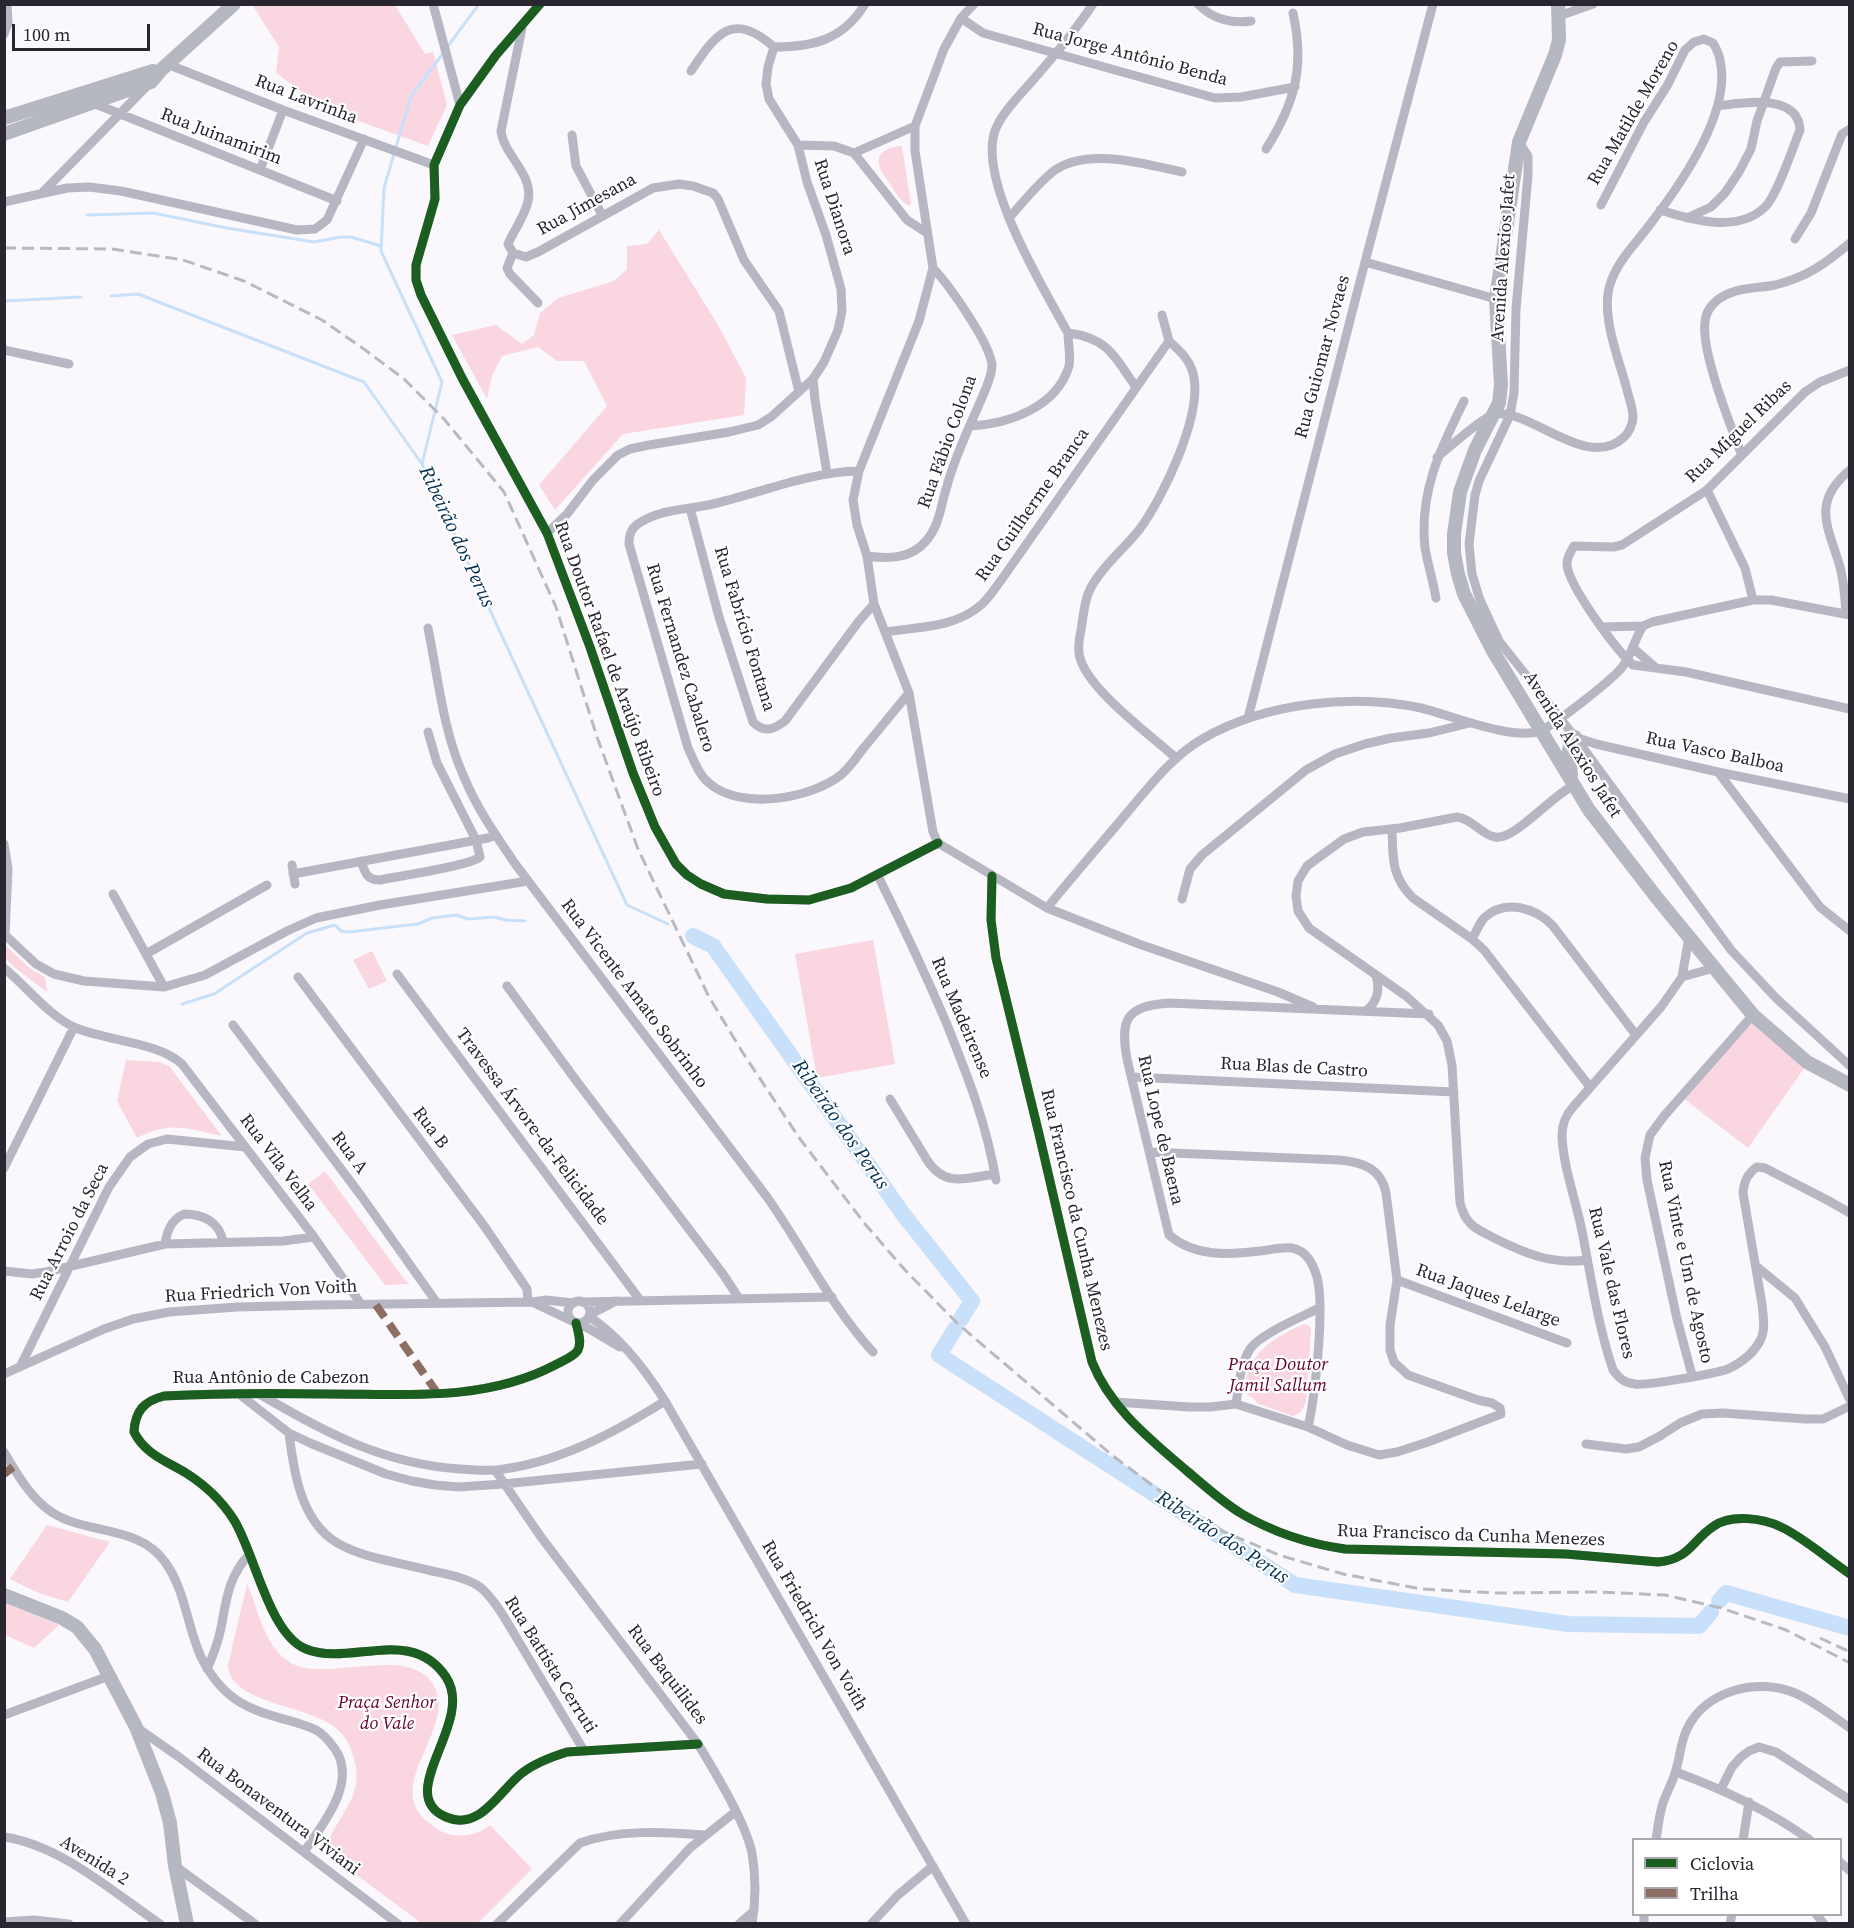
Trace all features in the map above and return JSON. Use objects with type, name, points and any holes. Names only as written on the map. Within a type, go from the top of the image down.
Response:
[{"type":"main road","points":[[4,134],[151,82],[164,67],[234,4]]},
{"type":"main road","name":"Avenida Alexios Jafet","points":[[1559,10],[1559,40],[1553,62],[1519,142],[1496,299],[1501,385],[1499,403],[1475,450],[1463,483],[1456,513],[1454,553],[1464,594],[1516,692],[1589,810],[1753,1015],[1807,1062],[1850,1085]]},
{"type":"main road","points":[[4,118],[164,67]]},
{"type":"main road","points":[[1573,786],[1569,750],[1575,737]]},
{"type":"main road","points":[[4,1595],[62,1618],[77,1627],[94,1649],[136,1728],[162,1793],[170,1823],[175,1866],[187,1923]]},
{"type":"street","points":[[4,34],[8,23],[7,4]]},
{"type":"street","points":[[433,4],[460,105]]},
{"type":"street","name":"Rua Doutor Rafael de Araújo Ribeiro","points":[[540,4],[496,55],[460,105],[434,165],[435,199],[416,265],[416,280],[421,295],[462,378],[547,533],[590,647],[645,805],[665,847],[676,864],[687,875],[710,890],[740,897],[766,900],[809,900],[827,896],[878,876],[938,843]]},
{"type":"street","points":[[691,71],[710,42],[722,32],[735,28],[755,33],[774,48],[819,43],[845,28],[865,4]]},
{"type":"street","points":[[974,4],[960,18],[934,71],[915,126],[915,151],[933,268],[919,321],[859,471],[853,501],[857,525],[867,556],[874,604],[909,693],[933,832],[938,843],[1047,908],[1139,944],[1278,992],[1321,1010]]},
{"type":"street","points":[[970,426],[988,425],[1015,417],[1040,404],[1058,389],[1070,363],[1068,333],[1029,262],[1000,192],[991,158],[996,128],[1005,112],[1057,53],[1094,4]]},
{"type":"street","points":[[1198,4],[1214,16],[1227,20],[1251,21]]},
{"type":"street","name":"Rua Guiomar Novaes","points":[[1248,718],[1433,4]]},
{"type":"street","points":[[1559,10],[1593,4]]},
{"type":"street","points":[[1266,149],[1281,126],[1295,87],[1299,63],[1293,13]]},
{"type":"street","name":"Rua Jorge Antônio Benda","points":[[960,18],[983,33],[1215,98],[1241,97],[1295,87]]},
{"type":"street","points":[[522,25],[501,131],[504,142],[530,190],[528,202],[508,244],[513,253],[507,268],[538,303]]},
{"type":"street","name":"Rua Matilde Moreno","points":[[1510,415],[1588,447],[1608,446],[1623,438],[1627,433],[1633,417],[1609,326],[1609,290],[1619,266],[1638,238],[1651,224],[1709,133],[1718,106],[1722,82],[1720,59],[1713,43],[1704,39],[1694,42],[1685,50],[1601,205]]},
{"type":"street","name":"Rua Dianora","points":[[547,533],[567,514],[600,472],[618,455],[649,445],[758,425],[771,417],[813,379],[824,362],[842,311],[841,289],[826,235],[807,182],[798,145],[769,99],[766,84],[774,48]]},
{"type":"street","points":[[1687,218],[1711,207],[1725,193],[1750,149],[1776,68],[1780,62],[1812,61]]},
{"type":"street","name":"Rua Lavrinha","points":[[164,67],[434,165]]},
{"type":"street","points":[[42,193],[151,82]]},
{"type":"street","points":[[1660,210],[1687,218],[1728,222],[1754,216],[1767,204],[1800,129],[1800,120],[1796,114],[1785,108],[1765,101],[1718,106]]},
{"type":"street","name":"Rua Juinamirim","points":[[93,103],[337,201]]},
{"type":"street","points":[[261,170],[284,110]]},
{"type":"street","points":[[854,153],[915,126]]},
{"type":"street","points":[[1795,239],[1815,203],[1842,134],[1850,129]]},
{"type":"street","points":[[572,135],[576,166],[602,215]]},
{"type":"street","points":[[4,202],[67,188],[89,187],[121,190],[306,231],[321,226],[327,220],[364,139]]},
{"type":"street","name":"Avenida Alexios Jafet","points":[[1519,142],[1528,156],[1528,176],[1516,309],[1514,393],[1510,415],[1479,481],[1475,495],[1469,555],[1480,600],[1499,641],[1560,717],[1731,950],[1776,998],[1850,1066]]},
{"type":"street","points":[[798,145],[834,146],[854,153],[906,220],[927,233]]},
{"type":"street","points":[[1010,217],[1054,171],[1080,159],[1103,159],[1182,172]]},
{"type":"street","name":"Rua Jimesana","points":[[513,253],[525,257],[538,252],[642,193],[665,186],[693,186],[713,193],[722,208],[744,260],[779,311],[799,392]]},
{"type":"street","points":[[1741,453],[1707,350],[1705,321],[1711,306],[1715,301],[1732,292],[1796,279],[1819,268],[1850,243]]},
{"type":"street","points":[[1365,262],[1496,299]]},
{"type":"street","name":"Rua Fábio Colona","points":[[867,556],[901,557],[926,542],[938,520],[952,469],[988,383],[992,367],[990,356],[946,282],[933,268]]},
{"type":"street","points":[[1162,315],[1169,341],[1184,354],[1193,374],[1195,385],[1193,405],[1175,465],[1160,495],[1139,529],[1089,592],[1079,638],[1080,659],[1087,674],[1099,689],[1176,758]]},
{"type":"street","points":[[1068,333],[1086,335],[1098,340],[1107,348],[1136,387]]},
{"type":"street","name":"Rua Guilherme Branca","points":[[885,632],[943,624],[981,605],[1002,579],[1169,341]]},
{"type":"street","points":[[4,350],[69,364]]},
{"type":"street","name":"Rua Miguel Ribas","points":[[1627,660],[1576,590],[1568,571],[1568,556],[1574,546],[1613,547],[1622,545],[1707,490],[1741,453],[1805,392],[1850,370]]},
{"type":"street","points":[[813,379],[827,473]]},
{"type":"street","points":[[1436,598],[1424,531],[1426,500],[1430,476],[1437,457],[1464,401]]},
{"type":"street","points":[[1437,457],[1485,420],[1494,415],[1510,415]]},
{"type":"street","points":[[1601,627],[1643,626],[1663,618],[1754,600],[1771,600],[1848,614],[1843,578],[1827,533],[1825,516],[1828,498],[1833,488],[1850,470]]},
{"type":"street","name":"Rua Fernandez Cabalero","points":[[859,471],[827,473],[708,505],[664,513],[641,522],[633,528],[629,534],[629,544],[687,748],[699,772],[710,784],[724,793],[755,800],[791,795],[828,783],[847,769],[909,693]]},
{"type":"street","points":[[1707,490],[1746,568],[1754,600]]},
{"type":"street","name":"Rua Fabrício Fontana","points":[[690,508],[735,668],[753,722],[759,728],[766,730],[775,728],[785,721],[874,604]]},
{"type":"street","points":[[1047,908],[1176,758],[1205,737],[1248,718],[1291,707],[1338,702],[1419,708],[1472,723],[1526,734],[1541,730],[1613,676],[1627,660],[1643,626]]},
{"type":"street","name":"Rua Vicente Amato Sobrinho","points":[[428,628],[454,751],[464,777],[495,835],[767,1197],[847,1320],[873,1352]]},
{"type":"street","points":[[1633,648],[1656,668]]},
{"type":"street","points":[[1627,660],[1640,667],[1686,672],[1850,709]]},
{"type":"street","points":[[1182,899],[1190,870],[1202,855],[1306,770],[1335,754],[1365,744],[1472,723]]},
{"type":"street","points":[[361,861],[368,877],[372,880],[380,880],[477,860],[480,857],[476,840],[455,806],[437,763],[428,732]]},
{"type":"street","name":"Rua Vasco Balboa","points":[[1575,737],[1596,744],[1718,772],[1850,799]]},
{"type":"street","points":[[1718,772],[1820,907],[1850,931]]},
{"type":"street","points":[[1573,786],[1545,805],[1513,832],[1501,837],[1487,834],[1470,821],[1457,817],[1364,832],[1344,839],[1307,866],[1297,886],[1296,896],[1298,911],[1309,928],[1429,1014],[1447,1041],[1452,1065],[1460,1203],[1467,1221],[1480,1231],[1535,1256],[1555,1261],[1587,1260]]},
{"type":"street","points":[[1392,829],[1395,873],[1405,890],[1472,939],[1489,956],[1590,1087]]},
{"type":"street","points":[[293,874],[495,835]]},
{"type":"street","points":[[4,844],[8,869],[5,934],[36,964],[54,974],[84,981],[164,987],[205,975],[316,918],[380,905],[528,881]]},
{"type":"street","name":"Rua Madeirense","points":[[878,876],[933,991],[973,1089],[986,1129],[995,1177],[957,1179],[940,1176],[933,1170],[890,1099]]},
{"type":"street","name":"Rua Francisco da Cunha Menezes","points":[[992,876],[992,920],[999,973],[1039,1134],[1084,1336],[1097,1375],[1115,1402],[1145,1436],[1230,1506],[1275,1530],[1327,1547],[1367,1551],[1566,1554],[1658,1562],[1671,1561],[1680,1557],[1714,1526],[1728,1520],[1744,1519],[1781,1526],[1850,1574]]},
{"type":"street","points":[[146,954],[267,885]]},
{"type":"street","points":[[113,894],[164,987]]},
{"type":"street","points":[[1472,939],[1484,919],[1496,911],[1517,907],[1535,911],[1553,926],[1636,1035]]},
{"type":"street","name":"Rua Vale das Flores","points":[[1689,937],[1682,977],[1661,1007],[1567,1114],[1562,1127],[1587,1260],[1613,1370],[1619,1378],[1636,1385],[1729,1369],[1750,1354],[1761,1339],[1764,1322],[1743,1193],[1743,1183],[1750,1172],[1757,1167],[1765,1168],[1850,1214]]},
{"type":"street","points":[[4,968],[74,1027],[4,1168]]},
{"type":"street","points":[[1682,977],[1714,968]]},
{"type":"street","name":"Travessa Árvore-da-Felicidade","points":[[397,974],[640,1300]]},
{"type":"street","points":[[1366,1011],[1373,1005],[1378,992],[1376,975]]},
{"type":"street","name":"Rua B","points":[[298,977],[485,1227],[527,1289],[530,1302]]},
{"type":"street","points":[[507,986],[738,1297]]},
{"type":"street","name":"Rua Lope de Baena","points":[[1308,1427],[1313,1404],[1319,1308],[1317,1278],[1308,1258],[1300,1251],[1286,1248],[1238,1254],[1204,1252],[1191,1248],[1169,1235],[1125,1050],[1123,1028],[1128,1017],[1145,1007],[1169,1003],[1429,1014]]},
{"type":"street","name":"Rua Vinte e Um de Agosto","points":[[1692,1376],[1677,1319],[1647,1180],[1645,1158],[1647,1140],[1664,1116],[1753,1015]]},
{"type":"street","name":"Rua A","points":[[233,1025],[362,1197],[437,1303]]},
{"type":"street","name":"Rua Vila Velha","points":[[74,1027],[160,1051],[182,1064],[314,1237],[361,1304]]},
{"type":"street","name":"Rua Blas de Castro","points":[[1132,1077],[1454,1092]]},
{"type":"street","name":"Rua Arroio da Seca","points":[[20,1367],[109,1187],[124,1163],[136,1151],[148,1144],[167,1139],[245,1147]]},
{"type":"street","points":[[1115,1402],[1199,1407],[1236,1404],[1308,1427],[1375,1455],[1397,1452],[1498,1416],[1501,1411],[1492,1403],[1408,1375],[1394,1362],[1390,1350],[1390,1324],[1397,1280],[1385,1186],[1376,1172],[1353,1161],[1149,1152]]},
{"type":"street","points":[[165,1245],[167,1233],[173,1221],[184,1214],[198,1215],[214,1223],[222,1235],[223,1242]]},
{"type":"street","points":[[4,1271],[32,1274],[69,1268],[165,1245],[283,1241],[314,1237]]},
{"type":"street","points":[[1756,1266],[1795,1298],[1825,1347],[1850,1400]]},
{"type":"street","name":"Rua Jaques Lelarge","points":[[1397,1280],[1566,1342]]},
{"type":"street","name":"Rua Friedrich Von Voith","points":[[4,1374],[104,1329],[146,1315],[210,1308],[546,1300],[578,1302],[738,1297],[832,1297]]},
{"type":"street","points":[[590,1316],[589,1307],[578,1302],[568,1310],[569,1318],[576,1323],[590,1316],[618,1300]]},
{"type":"street","name":"Rua Friedrich Von Voith","points":[[530,1302],[626,1350]]},
{"type":"street","points":[[1236,1404],[1242,1366],[1252,1346],[1319,1308]]},
{"type":"street","name":"Rua Friedrich Von Voith","points":[[590,1316],[615,1337],[640,1365],[665,1401],[966,1923]]},
{"type":"street","name":"Rua Antônio de Cabezon","points":[[576,1323],[580,1342],[575,1354],[536,1373],[487,1389],[438,1394],[239,1394],[179,1395],[154,1398],[140,1408],[135,1417],[134,1432],[151,1454],[187,1474],[219,1500],[234,1521],[279,1623],[297,1645],[322,1653],[406,1650],[429,1660],[446,1677],[454,1704],[451,1720],[426,1789],[432,1806],[445,1817],[462,1821],[475,1818],[524,1772],[551,1757],[582,1749],[698,1744]]},
{"type":"street","points":[[239,1394],[290,1433],[329,1452],[412,1482],[459,1487],[702,1464]]},
{"type":"street","points":[[258,1394],[326,1432],[383,1455],[429,1466],[495,1470],[539,1461],[576,1448],[621,1428],[665,1401]]},
{"type":"street","points":[[1586,1444],[1626,1449],[1639,1447],[1680,1422],[1702,1414],[1724,1413],[1823,1419],[1850,1406]]},
{"type":"street","name":"Rua Battista Cerruti","points":[[290,1433],[299,1488],[307,1509],[321,1529],[332,1540],[345,1547],[383,1559],[450,1575],[481,1588],[515,1635],[582,1749]]},
{"type":"street","points":[[4,1452],[31,1493],[42,1506],[54,1514],[72,1523],[139,1540],[155,1550],[165,1561],[173,1576],[196,1647],[207,1669],[225,1691],[245,1706],[318,1731],[329,1741],[343,1764],[342,1780],[338,1796],[304,1852]]},
{"type":"street","name":"Rua Baquilides","points":[[495,1470],[502,1484],[698,1744],[735,1812],[752,1852],[755,1889],[752,1923]]},
{"type":"street","points":[[207,1669],[219,1635],[231,1584],[237,1569],[250,1554]]},
{"type":"street","points":[[4,1715],[108,1676]]},
{"type":"street","points":[[1656,1838],[1662,1806],[1676,1772],[1684,1738],[1692,1720],[1706,1704],[1718,1697],[1741,1689],[1760,1686],[1781,1688],[1797,1693],[1850,1728]]},
{"type":"street","name":"Rua Bonaventura Viviani","points":[[136,1728],[179,1757],[398,1923]]},
{"type":"street","points":[[1721,1788],[1732,1767],[1741,1757],[1759,1747],[1776,1752],[1850,1800]]},
{"type":"street","points":[[1676,1772],[1721,1788],[1808,1838]]},
{"type":"street","points":[[1743,1838],[1749,1802]]},
{"type":"street","points":[[623,1922],[690,1848],[735,1812]]},
{"type":"street","points":[[497,1923],[580,1843],[593,1839],[652,1833],[705,1835]]},
{"type":"street","name":"Avenida 2","points":[[4,1837],[31,1844],[52,1853],[160,1923]]},
{"type":"street","points":[[175,1866],[255,1923]]},
{"type":"street","points":[[871,1923],[898,1895],[933,1866]]},
{"type":"street","points":[[739,1923],[754,1911]]},
{"type":"street","points":[[4,1922],[34,1920],[69,1923]]},
{"type":"green space","points":[[256,4],[395,5],[425,54],[433,52],[447,105],[428,146],[325,109],[276,73],[279,47],[253,6]]},
{"type":"green space","points":[[902,146],[911,205],[898,196],[879,165],[883,153],[888,149]]},
{"type":"green space","points":[[659,230],[718,325],[746,378],[744,415],[623,434],[555,510],[539,485],[607,406],[584,361],[557,361],[538,347],[502,356],[492,376],[487,399],[452,335],[496,325],[522,344],[534,335],[540,313],[558,298],[614,281],[627,269],[627,246],[647,244]]},
{"type":"green space","points":[[873,940],[895,1064],[817,1078],[795,954]]},
{"type":"green space","points":[[5,945],[32,970],[45,977],[47,992],[6,959]]},
{"type":"green space","points":[[372,951],[387,981],[369,989],[353,960]]},
{"type":"green space","points":[[1753,1022],[1805,1067],[1748,1148],[1683,1098]]},
{"type":"green space","points":[[126,1060],[160,1062],[169,1066],[222,1136],[189,1129],[170,1128],[149,1132],[137,1138],[117,1101]]},
{"type":"green space","points":[[325,1171],[409,1284],[385,1285],[308,1184]]},
{"type":"green space","name":"Praça Doutor Jamil Sallum","points":[[1304,1324],[1310,1326],[1311,1329],[1306,1402],[1301,1412],[1293,1416],[1259,1404],[1245,1392],[1246,1379],[1255,1358],[1263,1349],[1272,1341]]},
{"type":"green space","points":[[47,1525],[110,1542],[68,1602],[39,1593],[10,1579]]},
{"type":"green space","name":"Praça Senhor do Vale","points":[[247,1584],[268,1637],[274,1647],[291,1663],[307,1668],[326,1669],[391,1665],[410,1668],[425,1675],[436,1690],[439,1706],[436,1723],[415,1775],[413,1792],[416,1808],[433,1826],[452,1835],[472,1834],[490,1825],[532,1869],[478,1923],[421,1923],[327,1853],[329,1840],[352,1799],[355,1787],[356,1769],[352,1753],[345,1737],[328,1723],[313,1715],[258,1697],[243,1689],[232,1679],[228,1665]]},
{"type":"green space","points":[[5,1603],[59,1625],[34,1648],[5,1635]]},
{"type":"waterway","points":[[448,46],[479,4]]},
{"type":"waterway","points":[[422,464],[442,382],[381,251],[384,188],[411,96],[444,52]]},
{"type":"waterway","points":[[87,215],[153,213],[314,242],[351,237],[381,246]]},
{"type":"waterway","name":"Ribeirão dos Perus","points":[[111,296],[138,294],[364,382],[422,464],[627,905],[668,924]]},
{"type":"waterway","name":"Ribeirão dos Perus","points":[[4,301],[81,297]]},
{"type":"waterway","points":[[182,1004],[214,994],[307,933],[335,925],[341,931],[349,932],[418,924],[432,918],[456,915],[468,919],[494,917],[525,921]]},
{"type":"waterway","name":"Ribeirão dos Perus","points":[[693,936],[713,946],[903,1214],[972,1301],[961,1319]]},
{"type":"waterway","name":"Ribeirão dos Perus","points":[[955,1329],[939,1355],[1295,1585],[1568,1624],[1699,1626],[1711,1612]]},
{"type":"waterway","name":"Ribeirão dos Perus","points":[[1719,1601],[1726,1593],[1850,1628]]},
{"type":"railway","points":[[4,248],[112,249],[183,260],[244,281],[322,320],[404,379],[444,419],[504,492],[556,607],[597,737],[638,849],[709,997],[743,1053],[800,1139],[865,1224],[905,1270],[958,1324],[1113,1456],[1160,1491],[1222,1531],[1279,1555],[1343,1574],[1421,1589],[1497,1593],[1597,1592],[1665,1595],[1721,1608],[1786,1630],[1850,1663]]},
{"type":"railway","points":[[1820,1638],[1850,1652]]},
{"type":"marked path","points":[[376,1305],[438,1394]]},
{"type":"marked path","points":[[4,1474],[13,1467]]},
{"type":"cycle path","points":[[540,4],[496,55],[460,105],[434,165],[435,199],[416,265],[416,280],[421,295],[462,378],[547,533],[590,647],[633,773],[655,827],[676,864],[687,875],[724,894],[767,899],[809,900],[851,888],[938,843]]},
{"type":"cycle path","points":[[992,876],[991,920],[996,958],[1092,1362],[1110,1394],[1133,1422],[1214,1494],[1242,1514],[1279,1532],[1318,1544],[1345,1549],[1566,1554],[1658,1562],[1684,1553],[1706,1532],[1721,1522],[1738,1519],[1756,1520],[1774,1524],[1789,1531],[1850,1574]]},
{"type":"cycle path","points":[[576,1323],[580,1344],[574,1355],[528,1377],[501,1385],[415,1395],[205,1394],[164,1396],[151,1401],[142,1408],[136,1418],[134,1432],[144,1446],[200,1483],[219,1500],[229,1513],[242,1535],[272,1611],[293,1641],[306,1649],[323,1653],[342,1654],[379,1650],[416,1653],[432,1662],[446,1677],[452,1695],[451,1715],[430,1774],[427,1792],[432,1806],[446,1817],[458,1820],[469,1819],[479,1814],[527,1769],[567,1752],[698,1744]]}]
